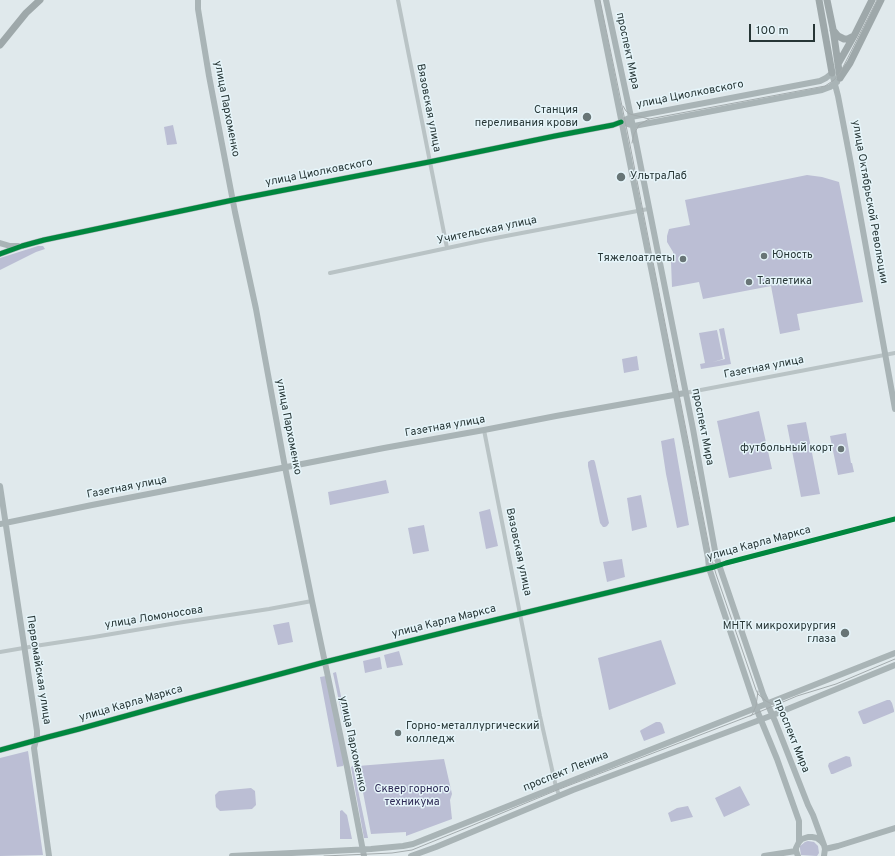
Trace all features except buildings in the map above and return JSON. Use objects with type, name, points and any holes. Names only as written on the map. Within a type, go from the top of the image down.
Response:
[{"type":"main road","points":[[0,45],[26,13],[40,0]]},
{"type":"main road","name":"улица Пархоменко","points":[[198,0],[209,76],[233,200],[256,309],[312,601],[364,853]]},
{"type":"main road","name":"проспект Мира","points":[[597,0],[709,568],[756,708],[777,759],[799,821],[799,842],[796,848],[797,854]]},
{"type":"main road","name":"проспект Мира","points":[[606,0],[719,565],[767,704],[773,715],[813,815],[825,852]]},
{"type":"main road","name":"улица Октябрьской Революции","points":[[819,0],[832,73],[851,164],[895,409]]},
{"type":"main road","points":[[827,0],[840,78]]},
{"type":"main road","name":"улица Циолковского","points":[[838,64],[872,0]]},
{"type":"main road","name":"улица Циолковского","points":[[632,127],[822,90],[835,84],[850,63],[881,0]]},
{"type":"main road","points":[[833,29],[838,36],[844,39],[848,39],[855,34]]},
{"type":"main road","name":"улица Циолковского","points":[[0,254],[44,240],[233,200],[613,125],[630,117],[820,81],[832,73]]},
{"type":"main road","points":[[621,122],[632,127]]},
{"type":"main road","name":"улица Циолковского","points":[[0,243],[10,246],[22,246]]},
{"type":"main road","name":"Газетная улица","points":[[3,524],[85,506],[384,448],[685,393]]},
{"type":"main road","name":"Первомайская улица","points":[[0,486],[3,524],[37,731],[34,748],[49,856]]},
{"type":"main road","name":"улица Карла Маркса","points":[[0,750],[80,729],[187,698],[325,662],[719,565]]},
{"type":"main road","name":"проспект Ленина","points":[[232,856],[364,853],[413,844],[895,653]]},
{"type":"main road","name":"проспект Ленина","points":[[411,856],[560,796],[761,720],[895,665]]},
{"type":"main road","points":[[799,842],[808,837],[817,838],[821,841],[825,852],[838,846],[895,828]]},
{"type":"main road","points":[[764,856],[797,854]]},
{"type":"street","name":"Вязовская улица","points":[[398,0],[447,248]]},
{"type":"street","name":"улица Циолковского","points":[[832,73],[838,64]]},
{"type":"street","name":"Учительская улица","points":[[330,273],[492,238],[648,209]]},
{"type":"street","name":"Газетная улица","points":[[685,393],[895,353]]},
{"type":"street","name":"Вязовская улица","points":[[484,430],[540,716],[556,787],[560,796]]},
{"type":"street","name":"улица Карла Маркса","points":[[719,565],[895,519]]},
{"type":"street","name":"улица Ломоносова","points":[[0,652],[94,638],[312,601]]},
{"type":"green space","points":[[173,125],[177,144],[167,145],[164,127]]},
{"type":"green space","name":"Юность","points":[[807,175],[822,177],[839,182],[863,302],[797,314],[800,330],[780,334],[771,286],[703,299],[699,282],[672,287],[671,262],[674,260],[673,252],[667,242],[667,236],[669,229],[690,225],[685,200]]},
{"type":"green space","points":[[38,246],[43,246],[45,249],[0,270],[0,258]]},
{"type":"green space","points":[[724,328],[731,364],[701,369],[700,364],[705,363],[699,333],[717,330],[723,359],[713,362],[725,359],[719,329]]},
{"type":"green space","points":[[637,356],[639,370],[624,373],[622,359]]},
{"type":"green space","points":[[759,411],[772,469],[729,478],[717,421]]},
{"type":"green space","points":[[806,422],[820,494],[801,497],[787,425]]},
{"type":"green space","name":"футбольный корт","points":[[846,433],[854,472],[838,475],[830,436]]},
{"type":"green space","points":[[674,438],[689,525],[677,528],[661,441]]},
{"type":"green space","points":[[594,460],[595,462],[609,523],[605,527],[603,527],[600,523],[588,466],[588,462]]},
{"type":"green space","points":[[386,480],[389,493],[330,505],[328,492]]},
{"type":"green space","points":[[641,495],[647,527],[632,531],[627,498]]},
{"type":"green space","points":[[490,509],[498,546],[486,549],[479,512]]},
{"type":"green space","points":[[424,525],[429,551],[413,554],[408,528]]},
{"type":"green space","points":[[622,559],[625,577],[607,582],[603,562]]},
{"type":"green space","points":[[289,622],[293,642],[278,645],[273,625]]},
{"type":"green space","points":[[661,640],[676,684],[609,710],[598,658]]},
{"type":"green space","points":[[399,651],[403,665],[387,668],[384,655]]},
{"type":"green space","points":[[380,657],[382,669],[365,673],[363,661]]},
{"type":"green space","points":[[336,672],[347,725],[344,725],[333,673]]},
{"type":"green space","points":[[326,676],[344,764],[343,766],[337,767],[320,677]]},
{"type":"green space","points":[[890,700],[892,703],[894,712],[863,724],[858,712],[859,711]]},
{"type":"green space","points":[[656,722],[660,722],[662,724],[665,733],[644,741],[640,731]]},
{"type":"green space","points":[[28,751],[43,855],[0,856],[0,758]]},
{"type":"green space","points":[[846,756],[850,757],[852,766],[831,774],[828,766],[829,763]]},
{"type":"green space","name":"Сквер горного техникума","points":[[444,759],[452,794],[450,800],[452,819],[406,836],[406,832],[371,834],[358,766]]},
{"type":"green space","points":[[353,766],[368,838],[364,838],[351,767]]},
{"type":"green space","points":[[740,786],[750,805],[724,817],[715,798]]},
{"type":"green space","points":[[251,788],[255,791],[256,805],[252,809],[220,811],[216,807],[215,795],[219,791]]},
{"type":"green space","points":[[688,806],[693,817],[671,822],[668,813],[677,808]]},
{"type":"green space","points":[[342,810],[347,815],[352,839],[340,839],[340,811]]},
{"type":"green space","points":[[808,841],[814,842],[818,846],[819,853],[817,856],[801,855],[800,846]]},
{"type":"tram line","points":[[600,0],[711,557],[756,690],[758,694],[766,701],[774,705],[782,705]]},
{"type":"tram line","points":[[632,143],[634,134],[639,125],[649,119],[825,86],[834,80],[840,73],[877,0]]},
{"type":"tram line","points":[[623,106],[630,114],[649,119]]},
{"type":"tram line","points":[[324,856],[392,853],[412,850],[557,790],[752,715],[797,696],[836,684],[895,659]]},
{"type":"tram line","points":[[750,716],[752,715],[756,706],[758,691]]},
{"type":"cycle path","points":[[0,254],[44,240],[233,200],[613,125],[621,122]]},
{"type":"cycle path","points":[[0,750],[325,662],[714,567],[895,519]]},
{"type":"place","name":"Станция переливания крови","points":[[587,117]]},
{"type":"place","name":"УльтраЛаб","points":[[621,177]]},
{"type":"place","name":"Юность","points":[[764,256]]},
{"type":"place","name":"Тяжелоатлеты","points":[[683,259]]},
{"type":"place","name":"Т.атлетика","points":[[749,282]]},
{"type":"place","name":"футбольный корт","points":[[841,449]]},
{"type":"place","name":"МНТК микрохирургия глаза","points":[[845,633]]},
{"type":"place","name":"Горно-металлургический колледж","points":[[398,733]]}]
